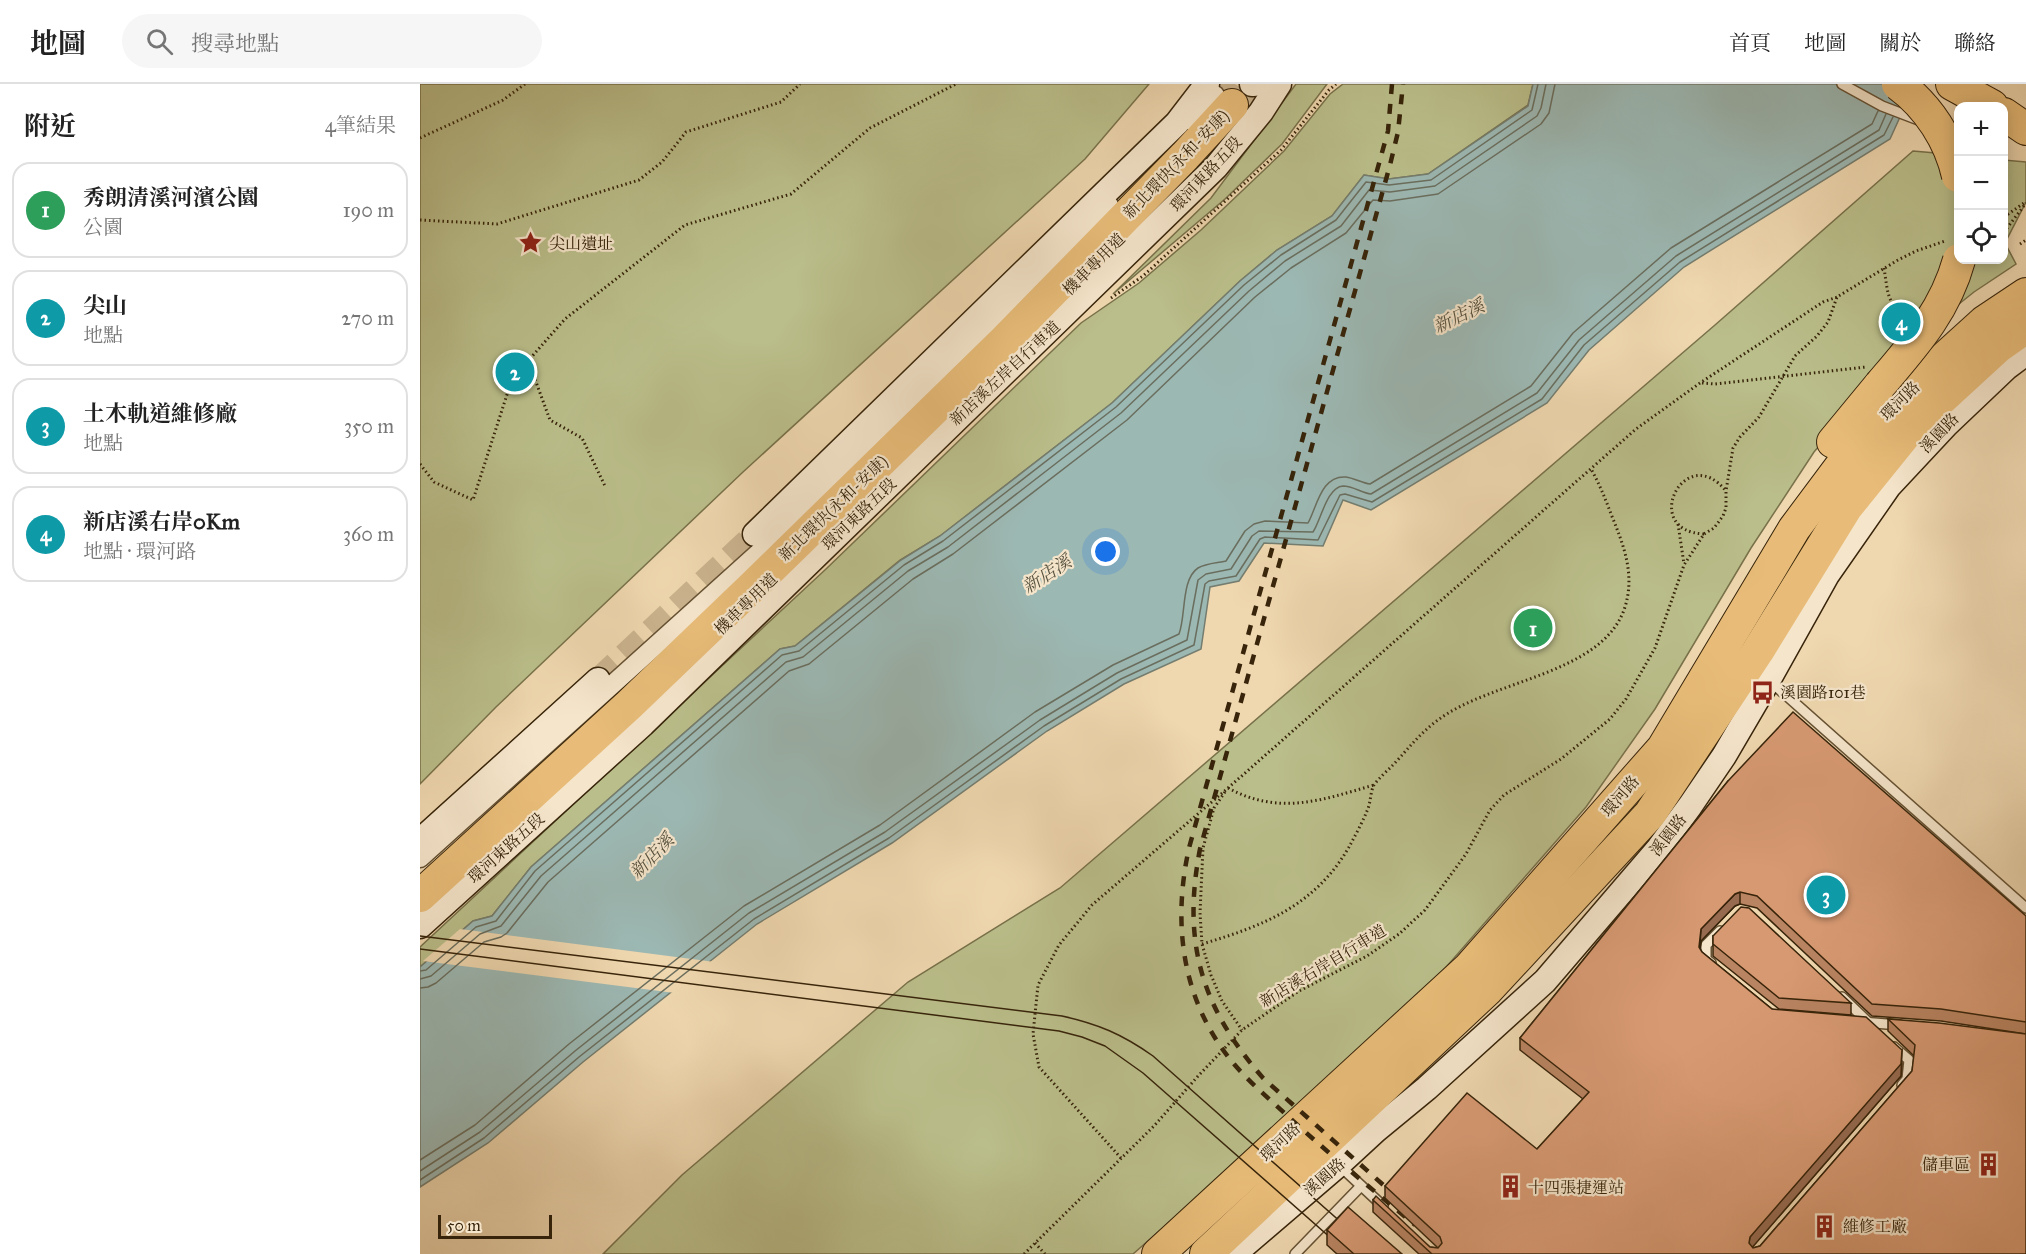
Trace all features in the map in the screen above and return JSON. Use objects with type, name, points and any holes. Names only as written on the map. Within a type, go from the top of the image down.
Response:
[{"type":"highway","points":[[1898,84],[1910,93],[1931,116],[1946,141],[1954,163]]},
{"type":"highway","points":[[1952,84],[1985,102]]},
{"type":"highway","name":"新北環快(永和-安康)","points":[[420,874],[529,782],[745,582],[997,334],[1232,95]]},
{"type":"highway","name":"新北環快(永和-安康)","points":[[420,896],[629,705],[1004,341],[1185,156],[1232,95]]},
{"type":"highway","points":[[1536,892],[1658,719],[1764,541],[1875,376],[1924,332],[1939,310],[1954,279],[1954,264]]},
{"type":"highway","name":"環河路","points":[[1158,1254],[1469,968],[1663,748],[1794,529],[1844,462],[1898,400],[1984,322],[2026,294]]},
{"type":"highway","name":"環河路","points":[[1206,1254],[1488,989],[1650,814],[1758,651],[1846,508],[1913,425],[1998,347],[2026,327]]},
{"type":"main road","name":"環河東路五段","points":[[420,926],[643,723],[1158,224],[1216,167],[1261,112],[1279,84]]},
{"type":"main road","points":[[755,534],[1177,123],[1232,95]]},
{"type":"main road","name":"溪園路","points":[[1234,1254],[1427,1088],[1545,981],[1659,848],[1690,806],[1724,756],[1827,574],[1889,486],[1946,425],[2006,368],[2026,353]]},
{"type":"main road","points":[[420,841],[598,680]]},
{"type":"street","name":"機車專用道","points":[[420,858],[776,537],[1020,297],[1173,141],[1232,95]]},
{"type":"street","name":"機車專用道","points":[[420,908],[547,793],[861,494],[1176,182],[1232,95]]},
{"type":"lane","points":[[1842,84],[1882,106],[1920,121],[1953,130]]},
{"type":"lane","points":[[1769,679],[2026,908]]},
{"type":"lane","points":[[1715,966],[1706,959],[1706,945],[1730,920]]},
{"type":"lane","points":[[1830,987],[1909,1060],[1907,1079],[1892,1096]]},
{"type":"lane","points":[[1848,1021],[1905,1025]]},
{"type":"lane","points":[[1215,1254],[1376,1130]]},
{"type":"lane","points":[[1338,1165],[1394,1216]]},
{"type":"lane","points":[[1295,1254],[1361,1186]]},
{"type":"path","points":[[420,138],[503,100],[525,84]]},
{"type":"path","points":[[420,220],[497,224],[639,180],[662,162],[686,132],[781,102],[800,84]]},
{"type":"path","points":[[420,464],[434,482],[473,500],[512,379],[565,319],[686,225],[791,194],[870,128],[956,84]]},
{"type":"path","points":[[1108,300],[1143,276],[1281,150],[1335,84]]},
{"type":"path","points":[[2008,214],[2026,203]]},
{"type":"path","points":[[2008,227],[2026,203]]},
{"type":"path","points":[[2020,244],[2026,240]]},
{"type":"path","points":[[1121,1158],[1039,1067],[1033,1034],[1038,985],[1059,945],[1092,905],[1636,429],[1700,383],[1823,302],[1837,297],[1916,251],[1954,250]]},
{"type":"path","points":[[1884,268],[1888,297],[1895,308],[1914,321]]},
{"type":"path","points":[[1678,524],[1694,534],[1704,534],[1714,528],[1723,516],[1726,508],[1726,491],[1733,448],[1759,417],[1795,356],[1817,336],[1828,322],[1837,297]]},
{"type":"path","points":[[512,379],[533,374],[550,420],[582,438],[605,486]]},
{"type":"path","points":[[1700,383],[1715,384],[1782,376],[1875,376]]},
{"type":"path","points":[[1202,944],[1246,931],[1290,909],[1324,881],[1348,849],[1368,810],[1374,785],[1415,740],[1438,720],[1471,700],[1578,659],[1598,646],[1614,628],[1624,610],[1629,587],[1629,566],[1621,537],[1591,469]]},
{"type":"path","points":[[1684,566],[1678,524],[1671,506],[1672,496],[1677,487],[1693,477],[1703,476],[1712,478],[1726,491]]},
{"type":"path","name":"新店溪右岸自行車道","points":[[1024,1254],[1154,1126],[1242,1030],[1299,992],[1367,956],[1399,934],[1425,910],[1466,854],[1490,810],[1504,795],[1561,759],[1610,719],[1626,699],[1655,648],[1684,566],[1704,534]]},
{"type":"path","points":[[1228,788],[1247,798],[1270,803],[1295,804],[1321,801],[1374,785]]},
{"type":"path","points":[[1228,788],[1214,808],[1203,848],[1200,913],[1202,944],[1211,975],[1222,1001],[1242,1030]]},
{"type":"path","points":[[1035,1243],[1045,1254]]},
{"type":"green space","points":[[420,84],[1149,84],[1085,159],[743,472],[496,707],[420,784]]},
{"type":"green space","points":[[1296,84],[1327,84],[1282,144],[1225,199],[1113,294],[1211,198]]},
{"type":"green space","points":[[1343,84],[1533,84],[1528,105],[1428,174],[1389,179],[1364,175],[1332,216],[1277,250],[1240,281],[1112,403],[940,536],[900,560],[795,646],[780,649],[531,867],[492,916],[473,921],[420,967],[420,947],[826,569],[1081,323],[1139,283],[1201,230],[1284,151],[1330,94]]},
{"type":"green space","points":[[1913,151],[1954,155],[1954,264],[2008,264],[2008,249],[2016,264],[1974,292],[1934,324],[1886,368],[1814,452],[1751,548],[1655,709],[1586,807],[1399,1021],[1133,1254],[603,1254],[682,1175],[908,982],[1060,888],[1715,325]]},
{"type":"green space","points":[[2008,160],[2026,162],[2026,202],[2008,237]]},
{"type":"water","name":"新店溪","points":[[1533,84],[1915,84],[1890,139],[1684,267],[1589,350],[1547,403],[1371,510],[1343,500],[1323,546],[1264,543],[1239,581],[1210,587],[1201,649],[1124,684],[1047,731],[892,843],[757,924],[583,1062],[488,1143],[420,1187],[420,967],[473,921],[492,916],[531,867],[780,649],[795,646],[901,560],[940,536],[1112,403],[1240,281],[1277,250],[1332,216],[1364,175],[1389,179],[1428,174],[1528,106]]},
{"type":"pier","points":[[460,929],[715,962],[675,993],[423,961]]},
{"type":"building","points":[[1793,712],[2026,916],[2026,1022],[1941,1009],[1872,1004],[1757,896],[1740,892],[1735,894],[1701,929],[1699,947],[1702,952],[1772,1009],[1866,1017],[1902,1050],[1901,1064],[1750,1237],[1749,1243],[1753,1248],[1760,1246],[1912,1071],[1915,1045],[1888,1019],[2026,1034],[2026,1254],[1432,1254],[1373,1200],[1376,1196],[1430,1247],[1438,1248],[1442,1243],[1440,1237],[1385,1186],[1467,1093],[1537,1149],[1589,1092],[1520,1038],[1728,781]]},
{"type":"building","points":[[1741,907],[1749,908],[1851,1003],[1779,998],[1713,944],[1713,936]]},
{"type":"building","points":[[1348,1207],[1402,1254],[1354,1254],[1327,1230]]},
{"type":"tunnel","points":[[1224,100],[1235,84]]},
{"type":"tunnel","points":[[1241,111],[1259,84]]},
{"type":"tunnel","points":[[598,680],[755,534]]},
{"type":"tram line","points":[[420,936],[1062,1016],[1087,1023],[1120,1036],[1153,1056],[1377,1254]]},
{"type":"tram line","points":[[420,949],[1059,1031],[1082,1037],[1105,1046],[1143,1073],[1349,1254]]},
{"type":"railway","points":[[1392,84],[1388,131],[1189,848],[1184,877],[1182,934],[1192,989],[1216,1040],[1234,1064],[1308,1134],[1415,1225]]},
{"type":"railway","points":[[1398,1198],[1263,1078],[1242,1052],[1224,1025],[1211,999],[1196,944],[1194,914],[1195,883],[1200,849],[1390,165],[1398,132],[1403,84]]},
{"type":"place","name":"尖山遺址","points":[[531,243]]},
{"type":"place","name":"新店溪右岸0Km","points":[[1901,322]]},
{"type":"place","name":"尖山","points":[[515,372]]},
{"type":"place","name":"秀朗清溪河濱公園","points":[[1533,628]]},
{"type":"place","name":"溪園路101巷","points":[[1762,692]]},
{"type":"place","name":"土木軌道維修廠","points":[[1826,895]]},
{"type":"place","name":"儲車區","points":[[1988,1164]]},
{"type":"place","name":"十四張捷運站","points":[[1510,1187]]},
{"type":"place","name":"維修工廠","points":[[1825,1226]]}]
